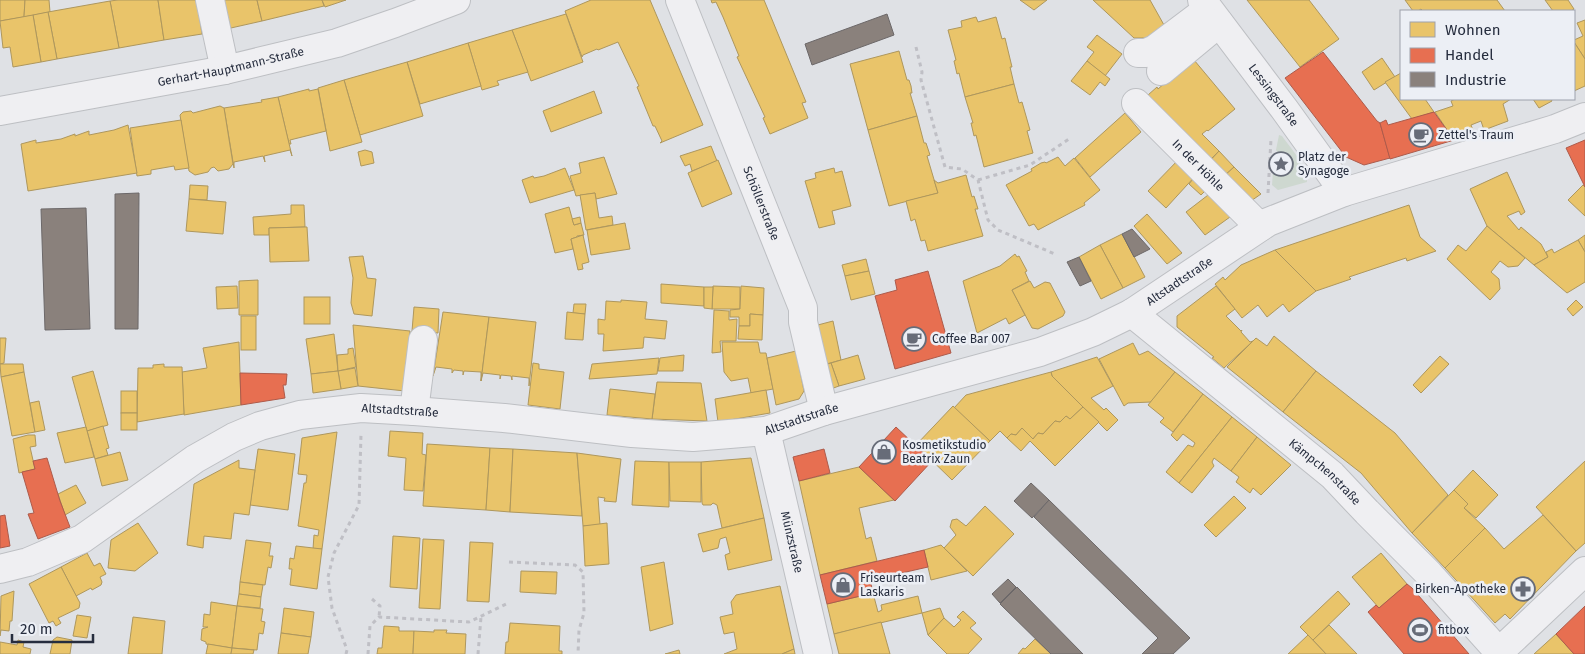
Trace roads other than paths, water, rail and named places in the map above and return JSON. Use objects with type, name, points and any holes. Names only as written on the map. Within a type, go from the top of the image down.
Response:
[{"type":"street","points":[[210,0],[225,70]]},
{"type":"street","name":"Gerhart-Hauptmann-Straße","points":[[0,111],[225,70],[337,43],[456,0]]},
{"type":"street","name":"Schöllerstraße","points":[[680,0],[803,308],[803,322],[824,411]]},
{"type":"street","points":[[1138,52],[1146,52],[1155,48],[1210,11]]},
{"type":"street","points":[[1161,71],[1210,11]]},
{"type":"street","name":"Lessingstraße","points":[[1210,11],[1344,192]]},
{"type":"street","name":"In der Höhle","points":[[1136,102],[1264,224]]},
{"type":"street","name":"Altstadtstraße","points":[[0,569],[28,562],[82,539],[195,459],[234,437],[260,426],[300,415],[361,408],[504,418],[632,433],[693,437],[766,430],[824,411],[1040,352],[1093,332],[1132,313],[1264,224],[1344,192],[1555,129],[1585,116]]},
{"type":"street","name":"Kämpchenstraße","points":[[1132,313],[1332,475],[1366,512],[1429,574],[1498,653]]},
{"type":"street","points":[[414,411],[423,340]]},
{"type":"street","name":"Münzstraße","points":[[766,430],[818,654]]},
{"type":"street","points":[[1498,653],[1585,571]]},
{"type":"place","name":"Zettel's Traum","points":[[1421,135]]},
{"type":"place","name":"Platz der Synagoge","points":[[1281,164]]},
{"type":"place","name":"Coffee Bar 007","points":[[914,339]]},
{"type":"place","name":"Kosmetikstudio Beatrix Zaun","points":[[884,452]]},
{"type":"place","name":"Friseurteam Laskaris","points":[[843,585]]},
{"type":"place","name":"Birken-Apotheke","points":[[1523,589]]},
{"type":"place","name":"fitbox","points":[[1420,630]]}]
